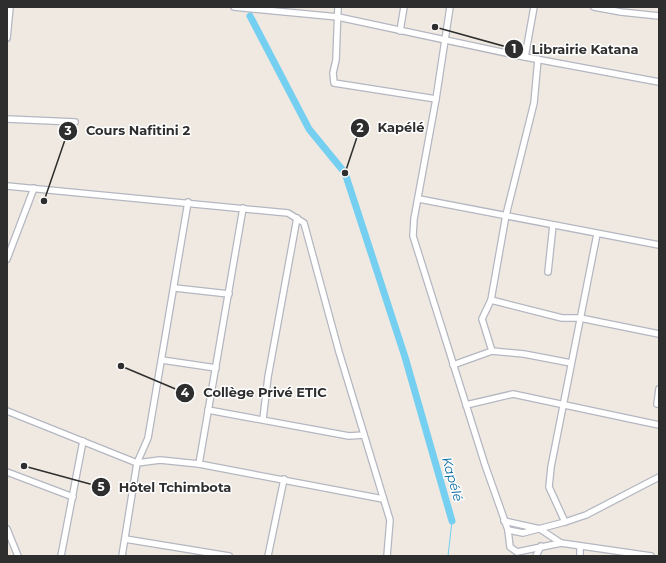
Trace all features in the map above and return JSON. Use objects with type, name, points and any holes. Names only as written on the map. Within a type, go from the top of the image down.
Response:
[{"type":"street","points":[[7,38],[10,7]]},
{"type":"street","points":[[234,7],[338,17],[525,57],[659,82]]},
{"type":"street","points":[[338,7],[336,60],[333,73],[334,83],[436,99]]},
{"type":"street","points":[[400,31],[404,7]]},
{"type":"street","points":[[450,7],[436,99],[419,199],[414,219],[413,236],[466,406],[508,530],[510,547],[516,552],[561,543],[580,547],[651,556]]},
{"type":"street","points":[[525,57],[534,7]]},
{"type":"street","points":[[594,7],[621,12],[659,16]]},
{"type":"street","points":[[492,351],[482,319],[491,300],[506,215],[534,103],[538,59]]},
{"type":"street","points":[[7,119],[75,122]]},
{"type":"street","points":[[7,186],[188,202],[288,213],[304,223],[339,352],[390,520],[386,556]]},
{"type":"street","points":[[7,259],[34,188]]},
{"type":"street","points":[[419,199],[659,245]]},
{"type":"street","points":[[122,556],[137,463],[148,438],[175,288],[188,202]]},
{"type":"street","points":[[199,464],[243,208]]},
{"type":"street","points":[[263,419],[271,362],[297,218]]},
{"type":"street","points":[[548,272],[553,225]]},
{"type":"street","points":[[565,522],[549,487],[551,467],[597,234]]},
{"type":"street","points":[[175,288],[229,294]]},
{"type":"street","points":[[491,300],[562,318],[580,318],[659,334]]},
{"type":"street","points":[[454,365],[492,351],[524,354],[571,363]]},
{"type":"street","points":[[162,360],[216,368]]},
{"type":"street","points":[[656,404],[659,389]]},
{"type":"street","points":[[466,406],[513,394],[659,425]]},
{"type":"street","points":[[208,410],[349,436],[364,434]]},
{"type":"street","points":[[7,411],[137,463],[160,460],[199,464],[383,499]]},
{"type":"street","points":[[61,556],[73,497],[82,441]]},
{"type":"street","points":[[7,472],[73,497]]},
{"type":"street","points":[[508,530],[523,533],[565,522],[586,514],[659,477]]},
{"type":"street","points":[[268,556],[284,479]]},
{"type":"street","points":[[504,521],[540,529],[561,543]]},
{"type":"street","points":[[7,529],[18,556]]},
{"type":"street","points":[[125,540],[229,556]]},
{"type":"street","points":[[536,556],[541,546]]},
{"type":"street","points":[[580,547],[580,556]]},
{"type":"street","points":[[182,556],[183,548]]},
{"type":"waterway","name":"Kapélé","points":[[250,16],[309,129],[345,173],[405,357],[452,521]]},
{"type":"waterway","name":"Kapélé","points":[[448,556],[452,521]]},
{"type":"place","name":"Librairie Katana","points":[[435,27]]},
{"type":"place","name":"Kapélé","points":[[345,173]]},
{"type":"place","name":"Cours Nafitini 2","points":[[44,201]]},
{"type":"place","name":"Collège Privé ETIC","points":[[121,366]]},
{"type":"place","name":"Hôtel Tchimbota","points":[[24,466]]}]
